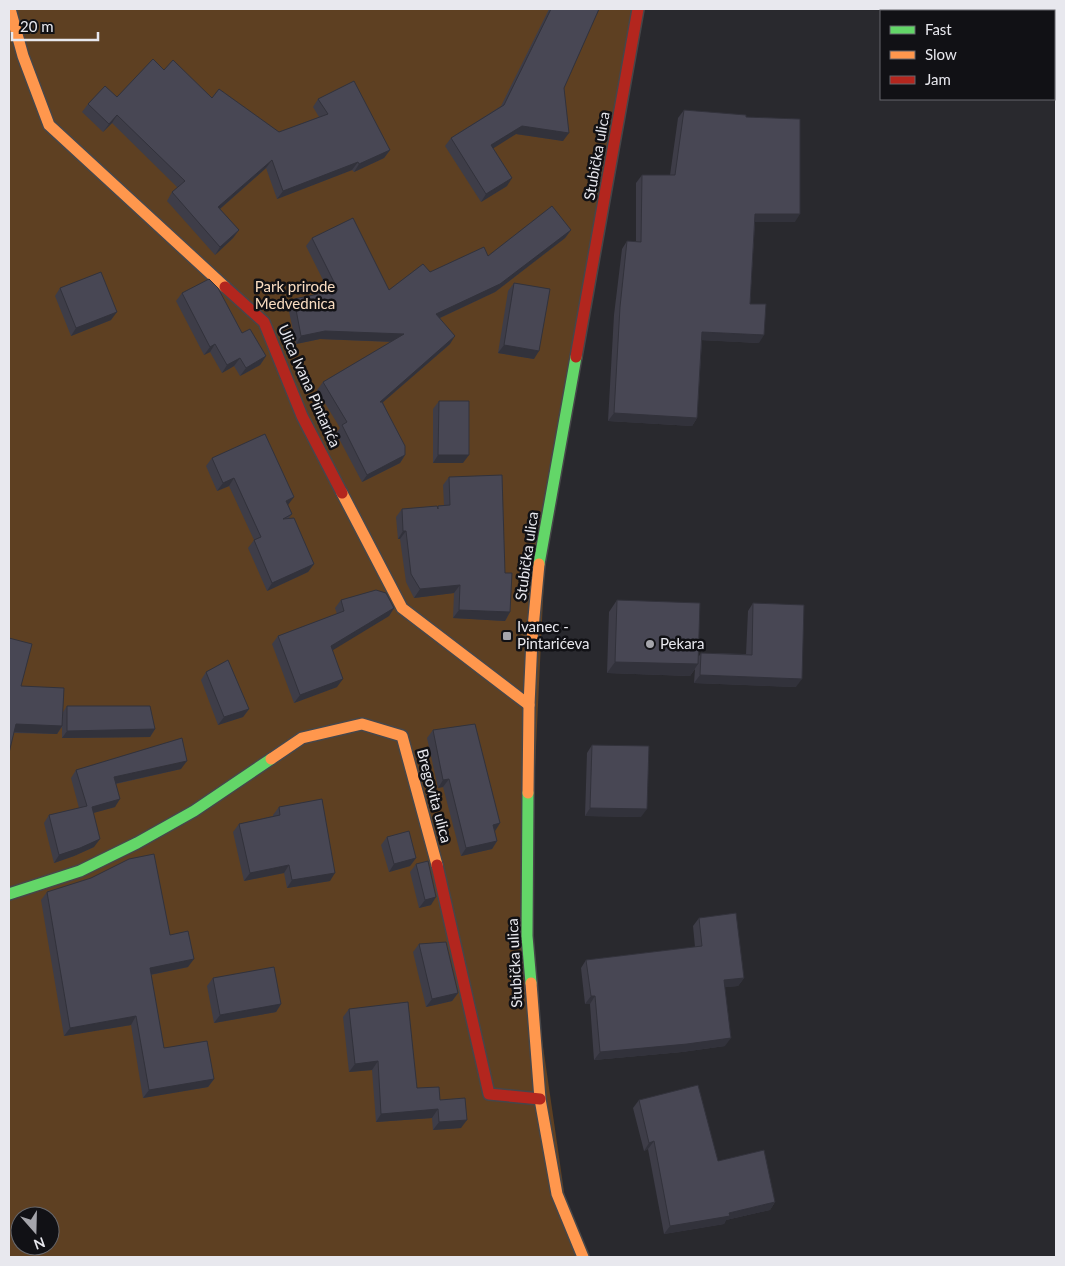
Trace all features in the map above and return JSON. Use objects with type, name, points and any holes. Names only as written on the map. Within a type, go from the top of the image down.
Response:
[{"type":"street","name":"Ulica Ivana Pintarića","points":[[10,9],[23,56],[49,125],[264,322],[302,416],[402,608],[529,705]]},
{"type":"street","name":"Stubička ulica","points":[[583,1257],[557,1194],[540,1099],[527,936],[529,705],[538,568],[638,9]]},
{"type":"street","name":"Bregovita ulica","points":[[9,894],[80,871],[137,843],[194,811],[302,738],[362,724],[402,736],[440,875],[489,1094],[540,1099]]},
{"type":"green space","name":"Park prirode Medvednica","points":[[9,9],[639,9],[547,516],[527,936],[567,1212],[583,1257],[9,1257]]},
{"type":"building","points":[[551,9],[599,9],[564,88],[569,133],[522,126],[491,145],[512,178],[486,194],[451,138],[504,105]]},
{"type":"building","points":[[153,59],[164,70],[173,60],[212,98],[219,89],[279,132],[328,114],[318,99],[354,81],[390,150],[359,164],[358,162],[283,191],[272,160],[218,207],[239,230],[220,247],[172,192],[185,181],[117,115],[109,124],[88,104],[105,86],[117,97]]},
{"type":"building","points":[[684,110],[746,115],[746,117],[800,119],[800,214],[755,214],[750,304],[766,304],[764,335],[702,332],[697,418],[614,413],[620,307],[627,241],[641,242],[642,175],[675,175]]},
{"type":"building","points":[[552,206],[571,230],[500,284],[436,314],[455,336],[380,402],[382,402],[405,446],[405,455],[367,475],[342,425],[347,422],[323,382],[404,334],[325,331],[301,336],[294,299],[338,290],[312,238],[353,218],[389,290],[423,264],[430,272],[484,247],[488,256]]},
{"type":"building","points":[[101,272],[117,312],[76,328],[60,288]]},
{"type":"building","points":[[209,279],[218,288],[242,333],[250,329],[266,356],[246,368],[240,358],[227,365],[215,344],[210,347],[182,293]]},
{"type":"building","points":[[514,283],[550,289],[539,351],[504,345]]},
{"type":"building","points":[[439,401],[469,401],[469,455],[438,455]]},
{"type":"building","points":[[265,434],[294,497],[286,501],[292,514],[283,519],[294,518],[314,564],[272,583],[254,540],[261,537],[234,478],[223,483],[212,458]]},
{"type":"building","points":[[502,475],[505,573],[512,573],[510,612],[459,610],[460,585],[420,589],[411,574],[406,531],[403,531],[402,509],[437,506],[438,509],[438,506],[450,505],[449,477]]},
{"type":"building","points":[[376,590],[386,593],[394,608],[331,646],[343,679],[300,695],[278,636],[344,611],[341,600]]},
{"type":"building","name":"Pekara","points":[[617,600],[700,603],[698,664],[615,662]]},
{"type":"building","points":[[753,603],[804,605],[802,679],[700,675],[701,653],[752,655]]},
{"type":"building","points":[[9,638],[32,644],[21,686],[64,688],[62,726],[16,724],[9,753]]},
{"type":"building","points":[[228,660],[249,709],[224,717],[206,672]]},
{"type":"building","points":[[67,706],[150,706],[155,729],[67,731]]},
{"type":"building","points":[[475,724],[500,823],[493,825],[497,841],[466,848],[449,779],[443,780],[433,730]]},
{"type":"building","points":[[182,738],[187,761],[114,777],[120,799],[92,807],[100,839],[59,855],[49,815],[87,806],[76,770]]},
{"type":"building","points":[[592,745],[649,746],[647,809],[590,808]]},
{"type":"building","points":[[322,799],[335,873],[292,880],[289,865],[250,873],[239,824],[280,815],[279,807]]},
{"type":"building","points":[[409,831],[416,858],[394,864],[387,837]]},
{"type":"building","points":[[154,854],[170,935],[188,931],[194,959],[150,968],[164,1048],[207,1041],[214,1079],[149,1090],[136,1016],[70,1028],[47,892],[91,878],[129,859]]},
{"type":"building","points":[[428,861],[436,897],[425,900],[416,864]]},
{"type":"building","points":[[736,913],[744,978],[724,980],[731,1038],[600,1052],[595,996],[591,996],[586,960],[702,946],[699,918]]},
{"type":"building","points":[[446,942],[458,993],[432,999],[419,944]]},
{"type":"building","points":[[274,967],[281,1004],[220,1015],[213,978]]},
{"type":"building","points":[[408,1002],[417,1088],[439,1087],[440,1100],[465,1098],[467,1120],[439,1122],[438,1109],[381,1114],[378,1061],[355,1064],[349,1009]]},
{"type":"building","points":[[698,1085],[718,1161],[764,1150],[775,1202],[729,1213],[730,1216],[670,1226],[654,1141],[649,1143],[639,1100]]},
{"type":"traffic: fast","points":[[539,564],[576,357]]},
{"type":"traffic: fast","points":[[9,894],[80,871],[137,843],[194,811],[271,759]]},
{"type":"traffic: fast","points":[[528,793],[527,936],[531,983]]},
{"type":"traffic: slow","points":[[10,9],[23,56],[49,125],[225,287]]},
{"type":"traffic: slow","points":[[342,493],[402,608],[529,705]]},
{"type":"traffic: slow","points":[[528,793],[532,639],[539,564]]},
{"type":"traffic: slow","points":[[271,759],[302,738],[362,724],[402,736],[437,865]]},
{"type":"traffic: slow","points":[[531,983],[540,1099],[557,1194],[583,1257]]},
{"type":"traffic: jam","points":[[576,357],[638,9]]},
{"type":"traffic: jam","points":[[225,287],[264,322],[302,416],[342,493]]},
{"type":"traffic: jam","points":[[437,865],[489,1094],[540,1099]]},
{"type":"place","name":"Ivanec - Pintarićeva","points":[[507,636]]},
{"type":"place","name":"Pekara","points":[[650,644]]}]
